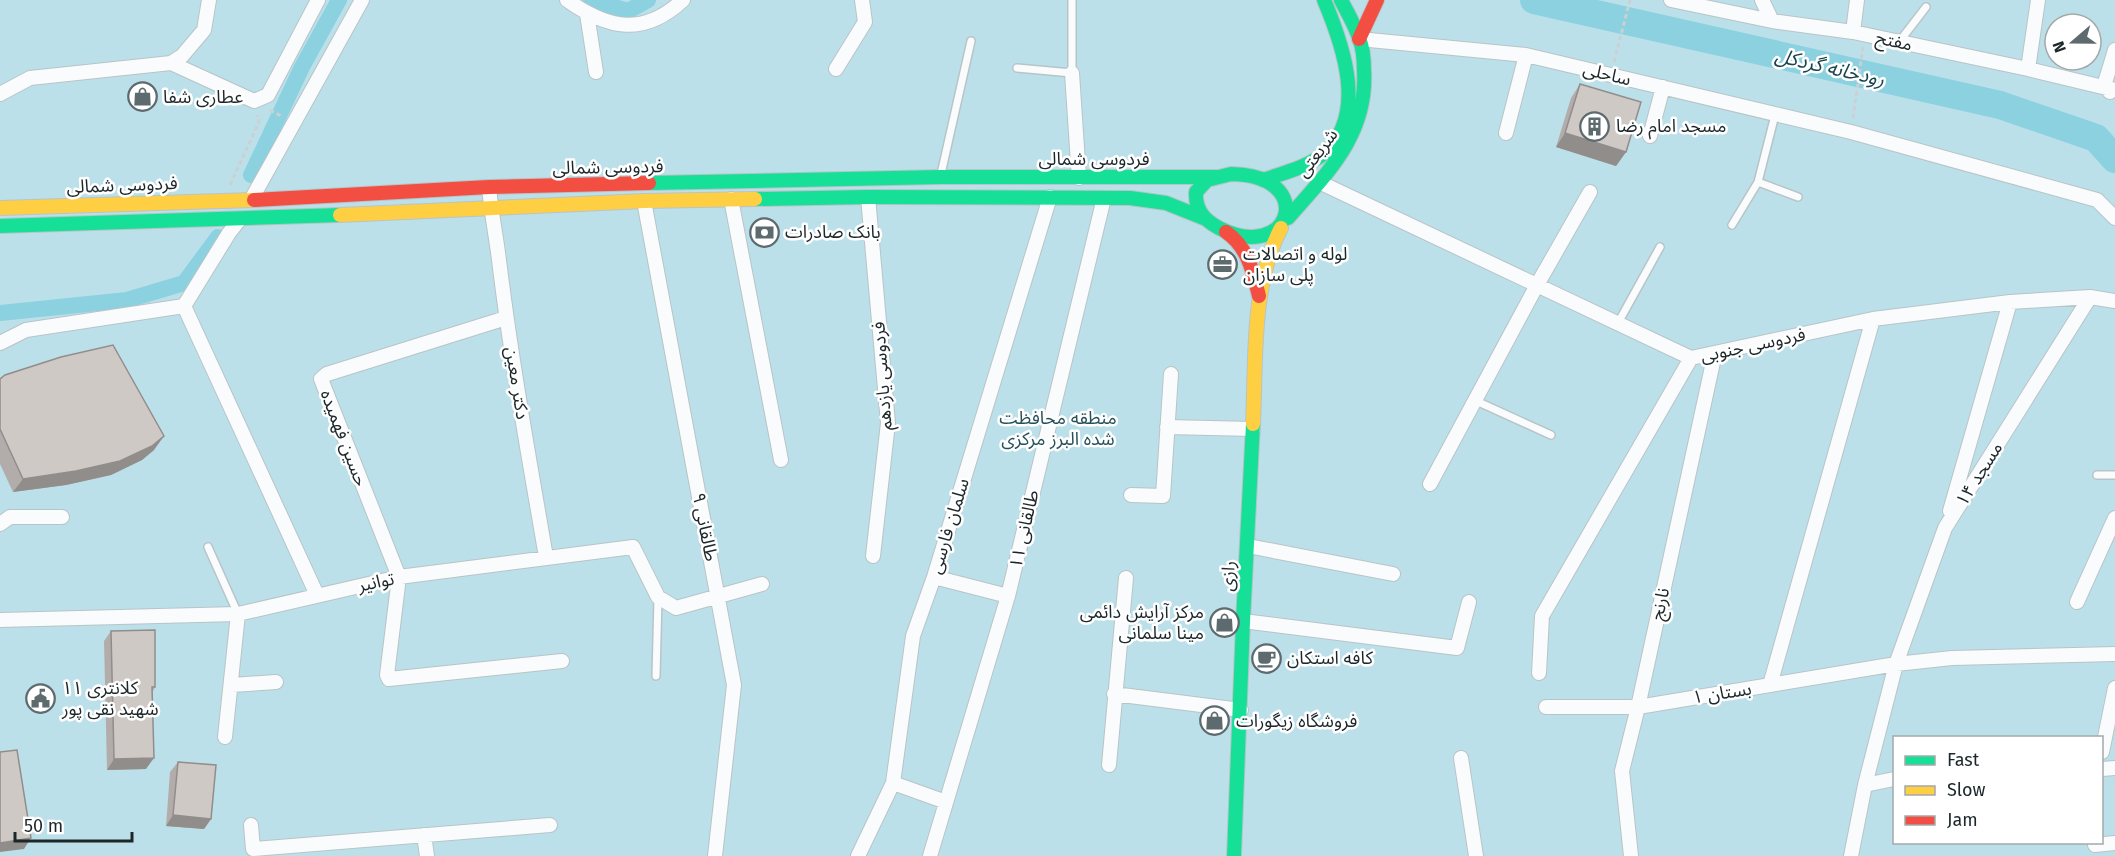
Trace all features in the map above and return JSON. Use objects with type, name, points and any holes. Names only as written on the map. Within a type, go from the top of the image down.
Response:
[{"type":"street","points":[[0,94],[30,78],[171,63],[182,56],[204,30],[209,0]]},
{"type":"street","points":[[171,63],[254,101],[268,95],[318,0]]},
{"type":"street","points":[[251,200],[362,0]]},
{"type":"street","points":[[567,0],[587,14],[614,24],[642,25],[669,13],[683,0]]},
{"type":"street","points":[[836,69],[865,22],[862,0]]},
{"type":"street","name":"شریعتی","points":[[1263,180],[1305,164],[1326,151],[1338,134],[1346,114],[1347,68],[1338,35],[1324,0]]},
{"type":"street","name":"شریعتی","points":[[1284,223],[1340,158],[1364,109],[1366,81],[1359,39],[1341,0]]},
{"type":"street","points":[[1359,39],[1377,0]]},
{"type":"street","name":"مفتح","points":[[1671,0],[1772,21],[1859,33],[2109,88]]},
{"type":"street","points":[[1762,0],[1772,21]]},
{"type":"street","points":[[1857,0],[1859,33]]},
{"type":"street","points":[[2028,69],[2038,0]]},
{"type":"street","points":[[587,14],[596,72]]},
{"type":"street","name":"ساحلی","points":[[1359,39],[1526,55],[1662,87],[1851,132],[2097,200],[2115,218]]},
{"type":"street","points":[[2115,50],[2109,88],[2115,98]]},
{"type":"street","points":[[1506,133],[1526,55]]},
{"type":"street","points":[[1072,73],[1079,178]]},
{"type":"street","points":[[1650,136],[1662,87]]},
{"type":"street","points":[[1231,174],[1263,180],[1272,184],[1287,205],[1284,223],[1271,251],[1259,298],[1251,267],[1237,238],[1211,223],[1198,209],[1195,199],[1197,189],[1205,181],[1231,174]]},
{"type":"street","name":"فردوسی شمالی","points":[[0,208],[223,199],[251,200],[489,187],[941,177],[1217,177]]},
{"type":"street","name":"فردوسی جنوبی","points":[[1319,182],[1690,358],[1874,320],[2010,302],[2090,297],[2115,301]]},
{"type":"street","name":"دکتر معین","points":[[489,187],[506,318],[546,557]]},
{"type":"street","points":[[1430,484],[1590,192]]},
{"type":"street","name":"فردوسی شمالی","points":[[0,226],[240,219],[644,201],[868,197],[1130,198],[1166,203],[1211,223]]},
{"type":"street","name":"فردوسی یازدهم","points":[[868,197],[888,423],[873,556]]},
{"type":"street","name":"سلمان فارسی","points":[[858,856],[893,783],[913,636],[934,577],[1050,197]]},
{"type":"street","name":"طالقانی ۱۱","points":[[930,856],[1008,596],[1104,198]]},
{"type":"street","points":[[731,199],[781,460]]},
{"type":"street","name":"طالقانی ۹","points":[[644,201],[734,685],[715,856]]},
{"type":"street","points":[[0,343],[27,330],[184,306],[240,219]]},
{"type":"street","points":[[1211,223],[1244,237],[1258,238],[1269,234],[1284,223]]},
{"type":"street","name":"مسجد ۱۴","points":[[1851,856],[1865,785],[1896,664],[1945,528],[2090,297]]},
{"type":"street","name":"رازی","points":[[1234,856],[1259,298]]},
{"type":"street","points":[[1945,528],[2010,302]]},
{"type":"street","points":[[184,306],[317,595]]},
{"type":"street","name":"حسین فهمیده","points":[[399,577],[321,379],[327,374],[506,318]]},
{"type":"street","points":[[1770,685],[1874,320]]},
{"type":"street","name":"نارنج","points":[[1631,856],[1622,771],[1715,353]]},
{"type":"street","points":[[1539,673],[1542,616],[1690,358]]},
{"type":"street","points":[[1131,495],[1163,496],[1171,374]]},
{"type":"street","points":[[1167,427],[1253,429]]},
{"type":"street","points":[[0,524],[10,517],[62,518]]},
{"type":"street","points":[[2077,602],[2115,518]]},
{"type":"street","points":[[1248,546],[1393,574]]},
{"type":"street","name":"توانیر","points":[[0,620],[238,614],[399,577],[633,547],[658,597]]},
{"type":"street","points":[[399,577],[387,675],[389,679],[562,661]]},
{"type":"street","points":[[934,577],[1008,596]]},
{"type":"street","points":[[1109,765],[1126,578]]},
{"type":"street","points":[[658,597],[676,608],[762,584]]},
{"type":"street","points":[[1243,621],[1457,648],[1469,602]]},
{"type":"street","points":[[225,737],[238,614]]},
{"type":"street","name":"بستان ۱","points":[[1546,707],[1638,707],[1896,664],[1952,658],[2115,654]]},
{"type":"street","points":[[232,685],[276,682]]},
{"type":"street","points":[[2103,747],[2115,688]]},
{"type":"street","points":[[1114,694],[1241,710]]},
{"type":"street","points":[[1461,758],[1476,856]]},
{"type":"street","points":[[1865,785],[1893,779]]},
{"type":"street","points":[[893,783],[946,802]]},
{"type":"street","points":[[250,825],[252,849],[549,825]]},
{"type":"street","points":[[424,835],[427,856]]},
{"type":"street","points":[[2095,848],[2115,843]]},
{"type":"lane","points":[[1017,68],[1072,73],[1072,0]]},
{"type":"lane","points":[[1899,42],[1926,7]]},
{"type":"lane","points":[[941,177],[971,41]]},
{"type":"lane","points":[[1732,225],[1758,182],[1776,114]]},
{"type":"lane","points":[[1758,182],[1798,197]]},
{"type":"lane","points":[[1618,323],[1660,247]]},
{"type":"lane","points":[[1474,400],[1551,435]]},
{"type":"lane","points":[[2097,475],[2115,475]]},
{"type":"lane","points":[[208,547],[238,614]]},
{"type":"lane","points":[[656,676],[658,597]]},
{"type":"path","points":[[1611,75],[1630,0]]},
{"type":"path","points":[[1851,132],[1859,33]]},
{"type":"path","points":[[254,101],[295,123]]},
{"type":"path","points":[[223,199],[259,122],[254,101]]},
{"type":"green space","name":"منطقه محافظت شده البرز مرکزی","points":[[0,0],[2115,0],[2115,856],[0,856]]},
{"type":"building","name":"مسجد امام رضا","points":[[1580,84],[1641,102],[1626,152],[1565,133]]},
{"type":"building","points":[[113,345],[164,436],[152,446],[120,461],[76,471],[23,479],[0,429],[0,379],[5,375],[61,357]]},
{"type":"building","points":[[155,630],[155,687],[152,687],[154,758],[114,759],[111,631]]},
{"type":"building","points":[[17,750],[31,838],[0,843],[0,752]]},
{"type":"building","points":[[178,762],[216,765],[211,819],[173,815]]},
{"type":"waterway","points":[[251,175],[302,67],[339,0]]},
{"type":"waterway","points":[[591,0],[628,11],[648,0]]},
{"type":"waterway","name":"رودخانه گردکل","points":[[1534,0],[2000,105],[2096,138],[2115,159]]},
{"type":"waterway","points":[[0,313],[127,300],[184,283],[218,237]]},
{"type":"traffic: fast","points":[[1263,180],[1301,167],[1322,155],[1336,139],[1345,121],[1348,80],[1338,38],[1324,0]]},
{"type":"traffic: fast","points":[[1288,218],[1342,152],[1359,114],[1363,93],[1363,54],[1355,28],[1341,0]]},
{"type":"traffic: fast","points":[[1231,174],[1259,178],[1276,188],[1285,201],[1285,215],[1278,227],[1264,235],[1244,236],[1219,228],[1205,218],[1197,204],[1196,192],[1207,180],[1231,174]]},
{"type":"traffic: fast","points":[[649,183],[941,177],[1217,177]]},
{"type":"traffic: fast","points":[[755,199],[1130,198],[1166,203],[1206,219]]},
{"type":"traffic: fast","points":[[0,226],[340,215]]},
{"type":"traffic: fast","points":[[1234,856],[1253,424]]},
{"type":"traffic: slow","points":[[340,215],[644,201],[755,199]]},
{"type":"traffic: slow","points":[[0,208],[254,200]]},
{"type":"traffic: slow","points":[[1253,424],[1255,349],[1260,298],[1264,273],[1281,228]]},
{"type":"traffic: jam","points":[[1359,39],[1377,0]]},
{"type":"traffic: jam","points":[[254,200],[489,187],[649,183]]},
{"type":"traffic: jam","points":[[1226,232],[1245,253],[1259,296]]},
{"type":"place","name":"عطاری شفا","points":[[142,97]]},
{"type":"place","name":"مسجد امام رضا","points":[[1595,126]]},
{"type":"place","name":"بانک صادرات","points":[[764,232]]},
{"type":"place","name":"لوله و اتصالات پلی سازان","points":[[1222,264]]},
{"type":"place","name":"مرکز آرایش دائمی مینا سلمانی","points":[[1225,622]]},
{"type":"place","name":"کافه استکان","points":[[1266,658]]},
{"type":"place","name":"کلانتری ۱۱ شهید نقی پور","points":[[41,698]]},
{"type":"place","name":"فروشگاه زیگورات","points":[[1215,721]]}]
